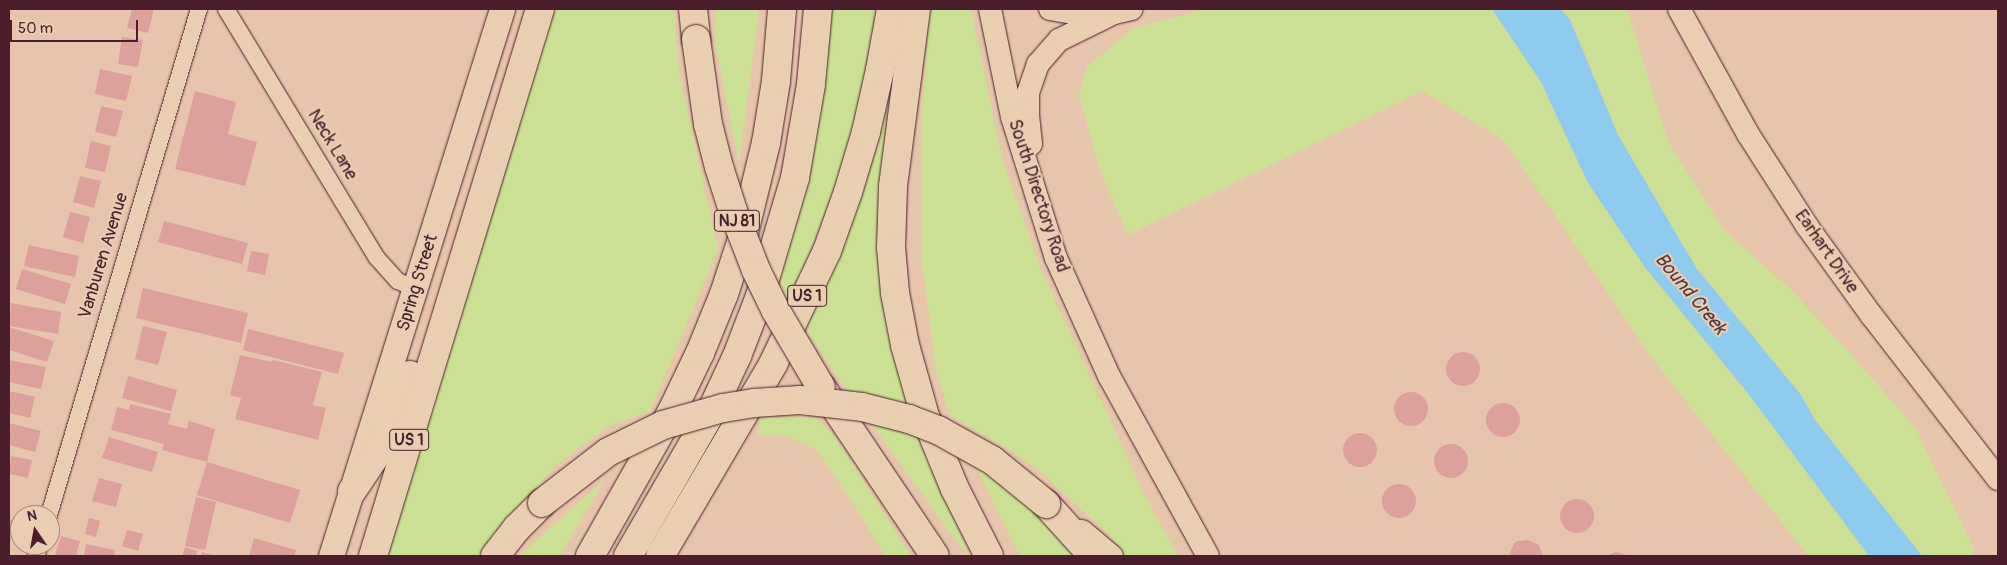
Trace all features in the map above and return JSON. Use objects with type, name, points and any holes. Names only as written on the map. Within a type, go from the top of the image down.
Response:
[{"type":"highway","name":"US 1","points":[[374,556],[540,9]]},
{"type":"highway","points":[[693,9],[696,39]]},
{"type":"highway","points":[[696,39],[697,9]]},
{"type":"highway","points":[[590,556],[673,409],[703,345],[727,286],[744,233],[766,143],[776,81],[782,9]]},
{"type":"highway","points":[[628,556],[709,416],[737,356],[760,296],[779,239],[795,178],[811,84],[818,9]]},
{"type":"highway","name":"US 1","points":[[660,556],[773,364],[827,251],[848,192],[866,132],[891,9]]},
{"type":"highway","points":[[916,9],[893,187],[891,247],[895,294],[907,354],[925,416],[952,482],[988,556]]},
{"type":"highway","name":"NJ 81","points":[[696,39],[710,131],[733,211],[753,263],[776,311],[822,387],[935,556]]},
{"type":"highway","points":[[352,491],[387,439],[414,365],[444,324]]},
{"type":"highway","points":[[495,556],[517,528],[542,503],[608,452],[663,425],[723,408],[754,403],[800,400],[862,407],[909,419],[938,430],[992,460],[1046,504],[1093,556]]},
{"type":"main road","name":"Spring Street","points":[[331,556],[502,9]]},
{"type":"street","name":"Vanburen Avenue","points":[[52,505],[199,9]]},
{"type":"street","name":"Neck Lane","points":[[226,9],[377,258],[398,281],[416,289]]},
{"type":"street","name":"South Directory Road","points":[[990,9],[1012,117],[1037,202],[1056,258],[1109,376]]},
{"type":"street","points":[[1050,9],[1077,14],[1123,11]]},
{"type":"street","name":"Earhart Drive","points":[[1679,9],[1748,134],[1808,226],[1872,316],[1998,479]]},
{"type":"street","points":[[1037,202],[1028,113],[1028,93],[1034,72],[1051,47],[1059,40],[1123,11]]},
{"type":"street","points":[[1109,376],[1128,428],[1195,556]]},
{"type":"street","points":[[1109,376],[1208,556]]},
{"type":"street","points":[[1046,504],[1112,556]]},
{"type":"green space","points":[[552,9],[674,9],[679,73],[718,249],[650,411],[607,427],[554,467],[481,556],[383,556]]},
{"type":"green space","points":[[715,9],[759,9],[739,163],[716,47]]},
{"type":"green space","points":[[829,9],[877,9],[848,156],[790,300],[776,276]]},
{"type":"green space","points":[[930,9],[971,9],[1002,159],[1042,272],[1144,494],[1178,556],[1127,556],[1105,531],[1038,470],[1013,452],[950,415],[936,370],[922,261],[922,109]]},
{"type":"green space","points":[[1205,9],[1492,9],[1541,82],[1588,183],[1644,266],[1750,396],[1869,556],[1808,556],[1651,357],[1504,140],[1422,91],[1128,235],[1099,168],[1079,94],[1087,67],[1132,29]]},
{"type":"green space","points":[[1561,9],[1627,9],[1668,142],[1724,230],[1791,290],[1915,428],[1974,549],[1972,556],[1922,556],[1815,420],[1801,395],[1697,269],[1618,135],[1571,20]]},
{"type":"green space","points":[[888,106],[876,233],[894,356],[922,446],[969,556],[967,556],[843,384],[804,327],[828,281]]},
{"type":"green space","points":[[761,417],[816,418],[836,438],[911,556],[885,556],[853,503],[817,450],[785,435],[758,435]]},
{"type":"green space","points":[[975,467],[1015,494],[1072,546],[1080,556],[1020,556]]},
{"type":"green space","points":[[605,479],[560,556],[519,556]]},
{"type":"water","name":"Bound Creek","points":[[1492,9],[1561,9],[1570,20],[1618,135],[1697,269],[1801,395],[1815,420],[1922,556],[1869,556],[1750,396],[1644,266],[1588,183],[1541,82]]},
{"type":"building","points":[[132,9],[154,9],[148,33],[127,28]]},
{"type":"building","points":[[122,37],[143,40],[138,67],[118,64]]},
{"type":"building","points":[[100,69],[132,76],[126,101],[95,94]]},
{"type":"building","points":[[195,91],[236,102],[228,134],[257,142],[245,186],[175,169]]},
{"type":"building","points":[[101,106],[123,111],[116,137],[95,132]]},
{"type":"building","points":[[91,141],[111,146],[105,172],[85,168]]},
{"type":"building","points":[[80,176],[101,181],[94,208],[73,202]]},
{"type":"building","points":[[70,212],[90,217],[83,243],[63,237]]},
{"type":"building","points":[[164,221],[248,243],[242,264],[158,242]]},
{"type":"building","points":[[29,245],[79,256],[75,277],[24,266]]},
{"type":"building","points":[[251,251],[269,254],[265,275],[247,271]]},
{"type":"building","points":[[22,269],[71,284],[65,304],[16,289]]},
{"type":"building","points":[[143,288],[248,313],[241,343],[136,318]]},
{"type":"building","points":[[11,303],[61,312],[58,334],[9,326]]},
{"type":"building","points":[[143,326],[167,332],[158,365],[135,359]]},
{"type":"building","points":[[9,327],[54,341],[47,362],[9,350]]},
{"type":"building","points":[[248,329],[344,353],[338,374],[243,350]]},
{"type":"building","points":[[1463,352],[1475,357],[1480,369],[1475,381],[1463,386],[1451,381],[1446,369],[1451,357]]},
{"type":"building","points":[[240,355],[272,362],[273,360],[322,372],[313,405],[326,408],[318,440],[235,419],[241,398],[230,395]]},
{"type":"building","points":[[9,360],[46,367],[41,389],[9,382]]},
{"type":"building","points":[[128,376],[177,390],[171,411],[122,398]]},
{"type":"building","points":[[9,391],[35,397],[30,418],[9,413]]},
{"type":"building","points":[[1411,392],[1423,397],[1428,409],[1423,421],[1411,426],[1399,421],[1394,409],[1399,397]]},
{"type":"building","points":[[1503,403],[1515,408],[1520,420],[1515,432],[1503,437],[1491,432],[1486,420],[1491,408]]},
{"type":"building","points":[[130,404],[171,414],[168,424],[187,429],[189,421],[215,429],[207,462],[162,450],[164,444],[111,430],[117,407],[129,410]]},
{"type":"building","points":[[9,423],[41,431],[35,452],[9,445]]},
{"type":"building","points":[[1360,433],[1372,438],[1377,450],[1372,462],[1360,467],[1348,462],[1343,450],[1348,438]]},
{"type":"building","points":[[109,437],[158,452],[152,472],[102,458]]},
{"type":"building","points":[[1451,444],[1463,449],[1468,461],[1463,473],[1451,478],[1439,473],[1434,461],[1439,449]]},
{"type":"building","points":[[11,456],[32,460],[28,478],[9,474]]},
{"type":"building","points":[[207,462],[300,490],[290,523],[197,495]]},
{"type":"building","points":[[99,478],[122,484],[116,507],[92,501]]},
{"type":"building","points":[[1399,484],[1411,489],[1416,501],[1411,513],[1399,518],[1387,513],[1382,501],[1387,489]]},
{"type":"building","points":[[196,497],[216,502],[205,550],[185,546]]},
{"type":"building","points":[[1577,499],[1589,504],[1594,516],[1589,528],[1577,533],[1565,528],[1560,516],[1565,504]]},
{"type":"building","points":[[89,518],[100,521],[96,537],[85,534]]},
{"type":"building","points":[[9,519],[10,544],[9,544]]},
{"type":"building","points":[[127,530],[143,534],[138,551],[122,546]]},
{"type":"building","points":[[61,536],[80,541],[76,556],[55,556],[60,555]]},
{"type":"building","points":[[254,538],[296,550],[294,556],[249,556]]},
{"type":"building","points":[[1528,540],[1539,545],[1543,556],[1509,556],[1513,545],[1517,541]]},
{"type":"building","points":[[86,544],[115,550],[114,556],[84,556]]},
{"type":"building","points":[[185,547],[197,551],[196,556],[182,556]]},
{"type":"building","points":[[202,552],[215,556],[201,556]]},
{"type":"building","points":[[1615,552],[1621,553],[1628,556],[1607,556]]}]
